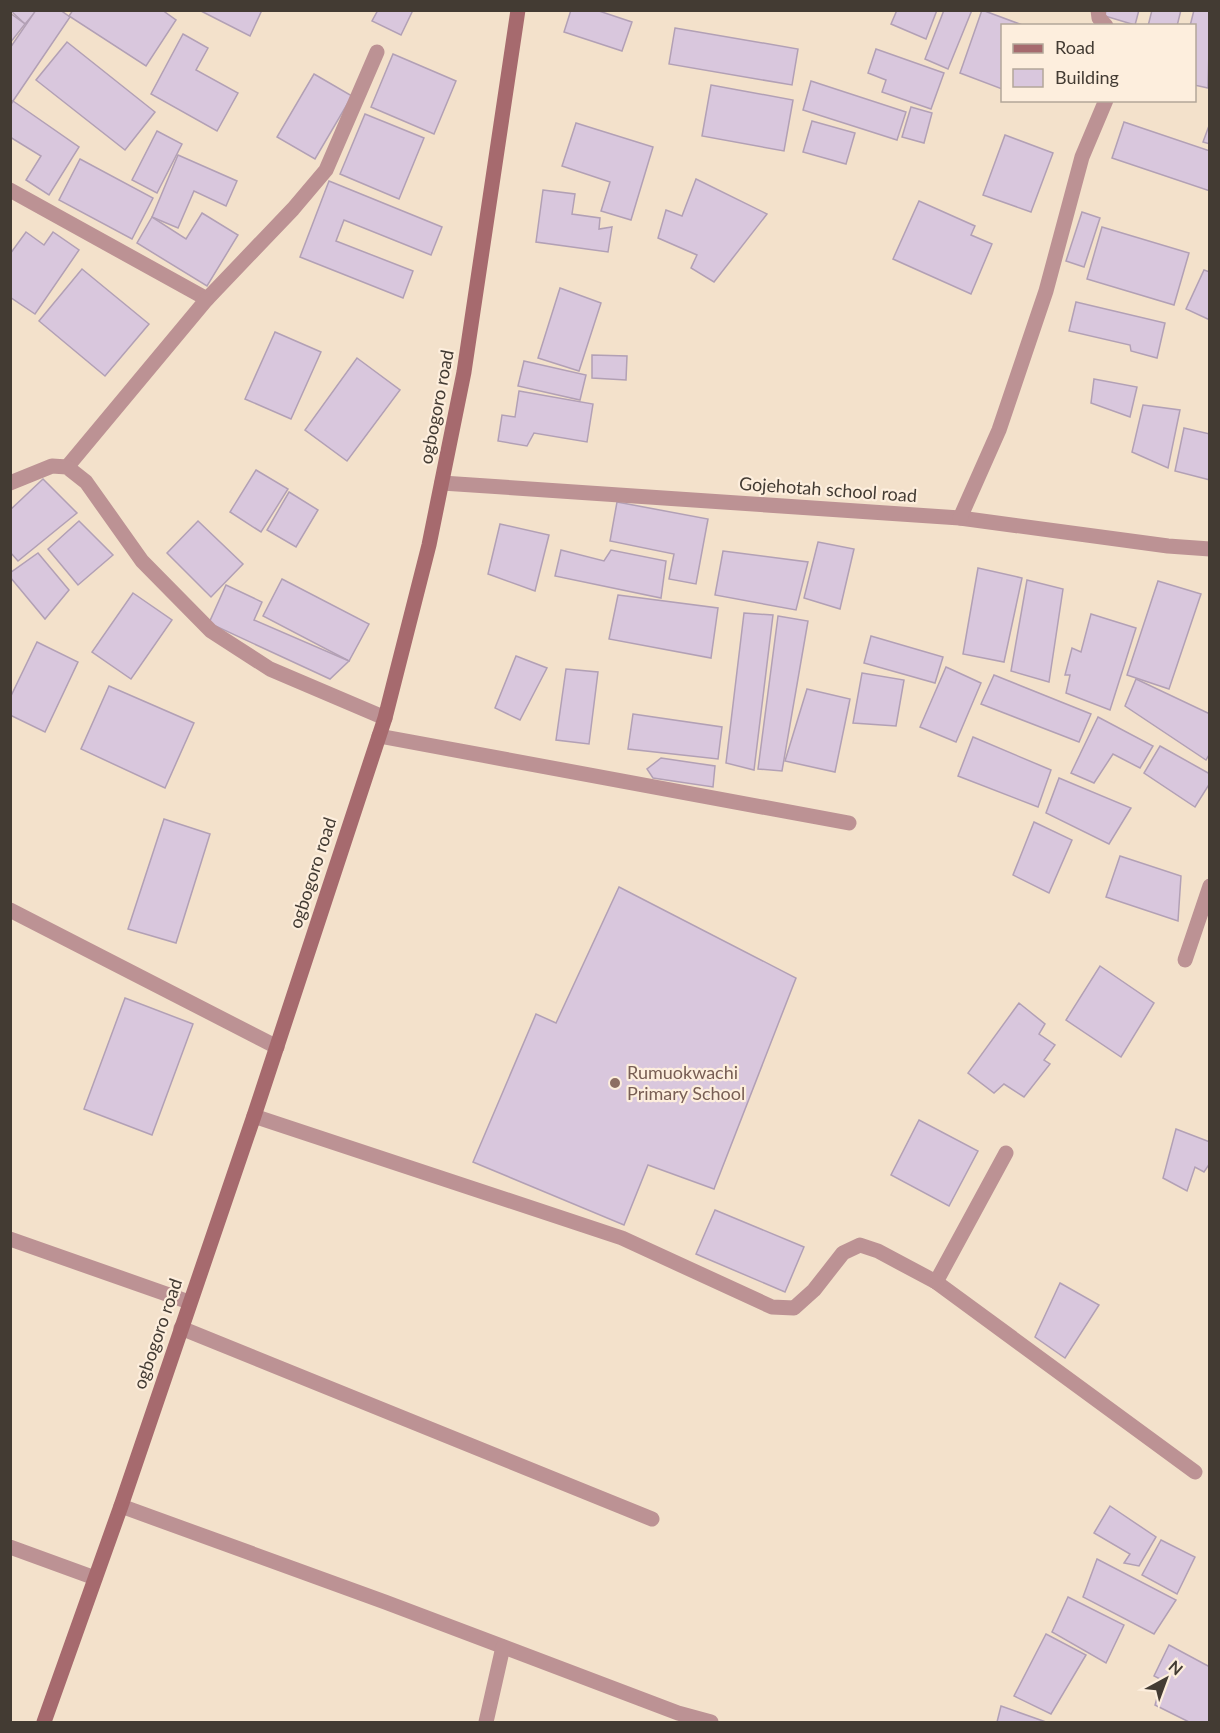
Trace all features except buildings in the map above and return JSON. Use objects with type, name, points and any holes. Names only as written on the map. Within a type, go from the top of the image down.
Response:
[{"type":"street","name":"ogbogoro road","points":[[44,1722],[121,1506],[254,1116],[385,718],[429,545],[464,372],[518,10]]},
{"type":"street","points":[[1098,10],[1099,18],[1104,24]]},
{"type":"street","points":[[67,467],[207,299],[326,171],[377,52]]},
{"type":"street","points":[[960,518],[999,430],[1046,291],[1082,158],[1105,102]]},
{"type":"street","points":[[10,190],[207,299]]},
{"type":"street","points":[[10,483],[52,466],[67,467],[86,482],[142,561],[211,631],[270,669],[385,718]]},
{"type":"street","name":"Gojehotah school road","points":[[442,483],[960,518],[1168,546],[1209,549]]},
{"type":"street","points":[[379,736],[849,823]]},
{"type":"street","points":[[1185,960],[1209,886]]},
{"type":"street","points":[[10,910],[277,1047]]},
{"type":"street","points":[[254,1116],[622,1238],[772,1307],[794,1308],[814,1290],[843,1253],[860,1245],[878,1251],[936,1282],[1195,1472]]},
{"type":"street","points":[[936,1282],[1006,1153]]},
{"type":"street","points":[[10,1239],[189,1302]]},
{"type":"street","points":[[181,1328],[652,1519]]},
{"type":"street","points":[[121,1506],[678,1713],[711,1722]]},
{"type":"street","points":[[10,1547],[95,1578]]},
{"type":"street","points":[[486,1722],[503,1647]]},
{"type":"place","name":"Rumuokwachi Primary School","points":[[615,1083]]}]
